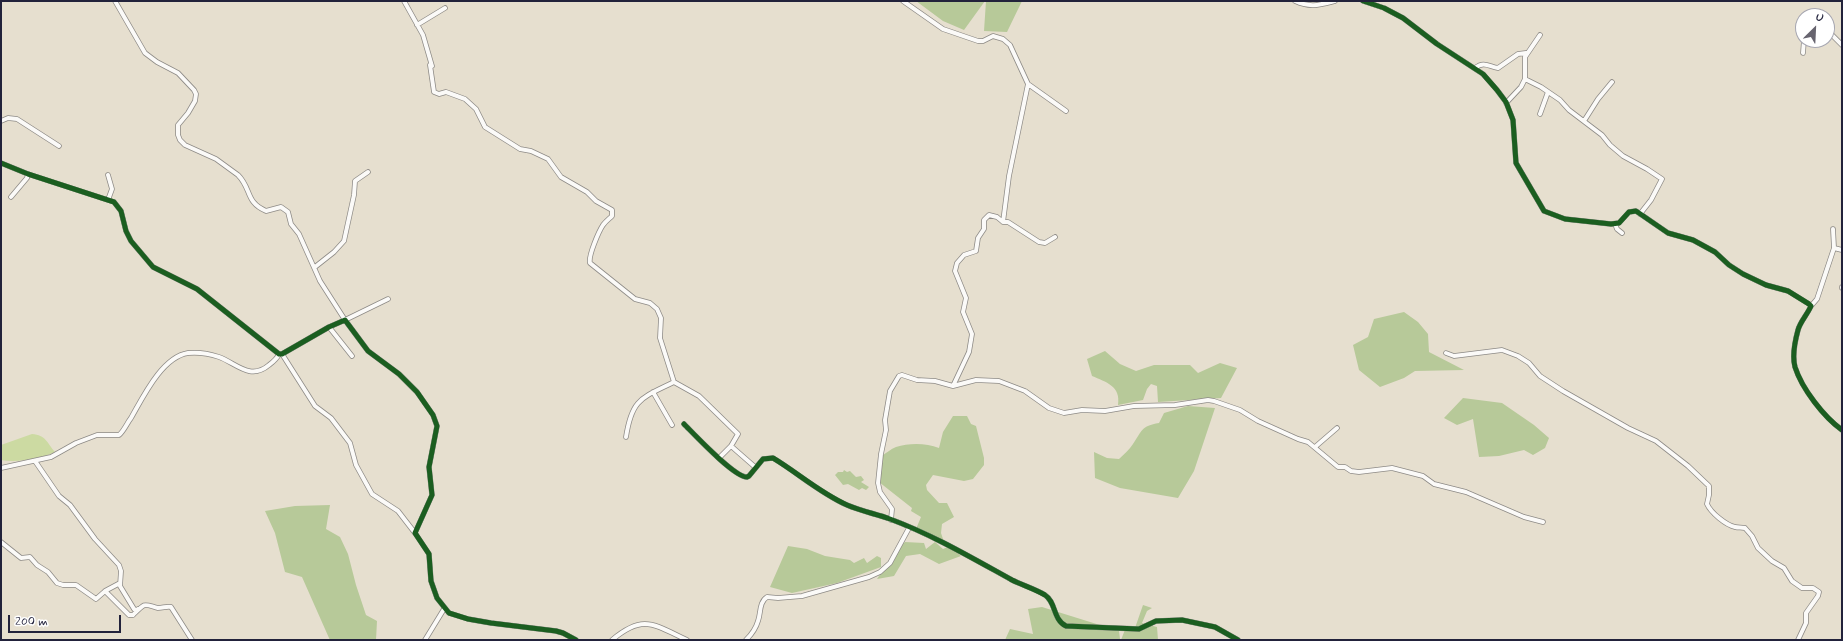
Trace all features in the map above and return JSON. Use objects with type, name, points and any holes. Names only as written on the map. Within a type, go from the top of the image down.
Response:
[{"type":"street","points":[[115,1],[145,53],[157,62],[178,73],[196,94],[195,101],[188,113],[178,125],[178,135],[180,140],[185,145],[216,159],[238,175],[243,182],[252,202],[256,206],[266,211],[281,207],[288,212],[292,226],[299,234],[320,281],[345,320],[368,351],[399,374],[417,392],[436,420],[437,426],[429,467],[432,495],[415,533]]},
{"type":"street","points":[[404,1],[424,36],[431,66],[434,92],[438,94],[446,92],[465,99],[476,109],[485,127],[520,149],[531,151],[548,158],[562,178],[587,192],[596,201],[612,210],[612,216],[603,225],[593,245],[589,258],[590,263],[635,299],[650,303],[658,309],[661,318],[660,338],[674,382],[699,396],[738,434],[731,446],[719,458]]},
{"type":"street","points":[[903,1],[946,30],[978,41],[983,41],[995,36],[1006,41],[1010,45],[1028,84],[1066,111]]},
{"type":"street","points":[[1295,1],[1314,7],[1335,1]]},
{"type":"street","points":[[1363,1],[1384,8],[1403,18],[1437,44],[1476,68],[1483,74],[1506,103],[1513,120],[1516,163],[1544,211],[1565,219],[1615,224],[1619,223],[1631,211],[1640,214],[1668,233],[1693,240],[1715,252],[1729,266],[1743,274],[1766,285],[1795,295],[1811,306]]},
{"type":"street","points":[[417,25],[445,8]]},
{"type":"street","points":[[1506,103],[1521,87],[1524,79],[1526,53],[1540,35]]},
{"type":"street","points":[[1803,48],[1803,54]]},
{"type":"street","points":[[1476,68],[1480,64],[1486,64],[1498,68],[1518,54],[1526,53]]},
{"type":"street","points":[[1524,79],[1560,100],[1569,110],[1602,135],[1610,145],[1623,156],[1662,179],[1652,198],[1640,214]]},
{"type":"street","points":[[1584,121],[1598,98],[1612,82]]},
{"type":"street","points":[[1003,222],[1009,176],[1028,84]]},
{"type":"street","points":[[1540,114],[1548,92]]},
{"type":"street","points":[[1,121],[6,118],[17,119],[59,146]]},
{"type":"street","points":[[1,163],[28,174],[108,200],[120,208],[126,231],[131,241],[153,267],[197,289],[280,354],[315,406],[331,418],[350,443],[356,465],[372,494],[398,511],[429,554],[431,581],[437,598],[444,609],[455,616],[556,631],[568,635],[576,640]]},
{"type":"street","points":[[315,267],[334,252],[344,241],[354,195],[355,183],[358,177],[368,172]]},
{"type":"street","points":[[11,197],[28,174]]},
{"type":"street","points":[[108,175],[112,189],[108,200]]},
{"type":"street","points":[[953,386],[969,352],[972,334],[963,312],[966,298],[955,273],[956,267],[964,255],[976,251],[978,238],[984,229],[984,220],[988,215],[996,217],[1003,222],[1008,222],[1039,242],[1045,243],[1055,237]]},
{"type":"street","points":[[1615,224],[1617,229],[1622,233]]},
{"type":"street","points":[[1833,229],[1834,248],[1817,298],[1797,332],[1794,352],[1795,366],[1800,378],[1818,406],[1830,421],[1842,430]]},
{"type":"street","points":[[1834,248],[1842,250]]},
{"type":"street","points":[[1,468],[52,457],[76,443],[98,435],[116,436],[121,434],[158,374],[178,357],[187,353],[196,352],[220,357],[236,367],[256,372],[266,368],[280,354],[329,327],[388,299]]},
{"type":"street","points":[[329,327],[352,356]]},
{"type":"street","points":[[1446,353],[1454,356],[1498,350],[1516,355],[1529,363],[1540,376],[1590,407],[1628,428],[1654,440],[1687,464],[1708,486],[1709,495],[1707,504],[1712,512],[1730,525],[1737,528],[1745,528],[1752,536],[1758,548],[1772,561],[1784,568],[1791,580],[1799,587],[1804,589],[1813,588],[1819,592],[1818,596],[1806,613],[1806,623],[1798,640]]},
{"type":"street","points":[[891,520],[892,509],[878,487],[880,456],[886,430],[885,420],[890,389],[902,375],[918,380],[935,381],[953,386],[976,380],[999,380],[1025,391],[1052,410],[1064,413],[1082,410],[1104,411],[1134,406],[1175,405],[1208,400],[1214,401],[1244,412],[1258,421],[1308,442],[1338,467],[1345,467],[1351,471],[1359,472],[1392,468],[1423,476],[1434,484],[1466,492],[1524,516],[1543,522]]},
{"type":"street","points":[[626,436],[632,411],[638,401],[674,382]]},
{"type":"street","points":[[653,392],[672,425]]},
{"type":"street","points":[[684,424],[719,458],[744,478],[749,476],[763,459],[773,458],[817,488],[846,504],[861,511],[891,520],[971,556],[1024,587],[1045,596],[1049,599],[1059,622],[1066,626],[1096,626],[1129,630],[1139,629],[1156,621],[1182,620],[1215,627],[1238,640]]},
{"type":"street","points":[[1315,447],[1337,428]]},
{"type":"street","points":[[731,446],[756,467]]},
{"type":"street","points":[[35,461],[60,496],[70,504],[95,539],[119,565],[121,571],[121,588],[134,609],[137,611],[141,607],[149,604],[159,608],[168,606],[172,608],[192,640]]},
{"type":"street","points":[[746,640],[758,621],[764,599],[771,596],[778,598],[802,596],[869,577],[880,572],[890,563],[909,528]]},
{"type":"street","points":[[1,542],[21,558],[30,557],[37,565],[48,572],[55,581],[62,585],[76,585],[96,599],[105,591],[120,583]]},
{"type":"street","points":[[105,591],[129,614],[133,615],[141,607]]},
{"type":"street","points":[[425,640],[444,609]]},
{"type":"street","points":[[612,640],[626,628],[639,624],[656,626],[687,640]]},
{"type":"green space","points":[[916,1],[985,1],[964,30],[943,21]]},
{"type":"green space","points":[[986,1],[1022,1],[1007,32],[984,31]]},
{"type":"green space","points":[[1404,312],[1418,322],[1428,334],[1429,352],[1464,370],[1415,371],[1404,378],[1380,387],[1359,370],[1353,345],[1368,337],[1374,319]]},
{"type":"green space","points":[[1105,351],[1120,364],[1136,371],[1154,365],[1190,365],[1198,373],[1220,363],[1237,368],[1221,398],[1158,402],[1157,386],[1151,384],[1147,389],[1143,400],[1118,405],[1117,393],[1115,389],[1107,383],[1092,376],[1087,359]]},
{"type":"green space","points":[[1463,398],[1502,403],[1534,425],[1549,438],[1545,448],[1533,455],[1524,450],[1499,456],[1479,457],[1473,419],[1457,425],[1444,418]]},
{"type":"green space","points":[[1188,406],[1215,408],[1194,471],[1178,498],[1120,488],[1095,478],[1094,452],[1107,458],[1119,459],[1131,446],[1140,432],[1153,424],[1159,423],[1164,413]]},
{"type":"green space","points":[[953,416],[967,416],[971,424],[976,426],[984,458],[984,465],[973,479],[964,481],[933,475],[926,485],[927,490],[939,503],[947,503],[954,517],[942,524],[941,533],[944,542],[916,529],[921,517],[911,511],[912,508],[879,482],[882,456],[894,448],[906,445],[923,444],[939,448],[943,432]]},
{"type":"green space","points":[[32,434],[43,438],[55,452],[28,460],[1,460],[1,445]]},
{"type":"green space","points":[[844,470],[847,472],[850,471],[856,477],[861,476],[864,480],[861,482],[869,487],[866,490],[862,488],[859,490],[848,484],[843,485],[835,475],[838,472],[843,472]]},
{"type":"green space","points":[[330,505],[326,529],[340,537],[348,554],[366,615],[377,621],[376,640],[330,640],[302,577],[285,572],[275,533],[265,511],[295,506]]},
{"type":"green space","points":[[905,542],[924,543],[926,549],[935,542],[943,549],[950,546],[961,556],[939,564],[920,554],[906,556],[894,576],[877,579],[898,548]]},
{"type":"green space","points":[[788,546],[807,549],[825,556],[850,560],[854,563],[864,558],[867,563],[877,556],[881,558],[881,567],[837,583],[792,593],[770,587]]},
{"type":"green space","points":[[1143,605],[1152,608],[1147,611],[1142,623],[1157,627],[1158,640],[1121,640],[1126,627],[1135,628]]},
{"type":"green space","points":[[1042,607],[1119,631],[1120,639],[1005,640],[1010,629],[1033,634],[1028,609]]},
{"type":"cycle path","points":[[1363,1],[1384,8],[1403,18],[1437,44],[1483,74],[1497,90],[1506,102],[1513,120],[1516,163],[1544,211],[1565,219],[1611,224],[1619,223],[1629,212],[1636,211],[1668,233],[1693,240],[1715,252],[1729,265],[1743,274],[1766,285],[1788,291],[1809,304],[1811,306],[1799,327],[1796,339],[1794,353],[1795,367],[1814,402],[1828,418],[1842,430]]},
{"type":"cycle path","points":[[1,163],[28,174],[114,202],[121,211],[126,231],[131,241],[153,267],[197,289],[279,354],[282,354],[329,327],[345,320],[368,351],[399,374],[417,392],[433,415],[437,426],[429,467],[432,495],[415,533],[429,554],[431,581],[437,598],[449,613],[468,619],[556,631],[576,640]]},
{"type":"cycle path","points":[[684,424],[715,455],[741,475],[747,477],[749,476],[763,459],[773,458],[818,489],[837,500],[852,507],[890,519],[922,532],[1012,580],[1045,595],[1049,598],[1059,620],[1066,626],[1139,629],[1156,621],[1182,620],[1215,627],[1238,640]]}]
